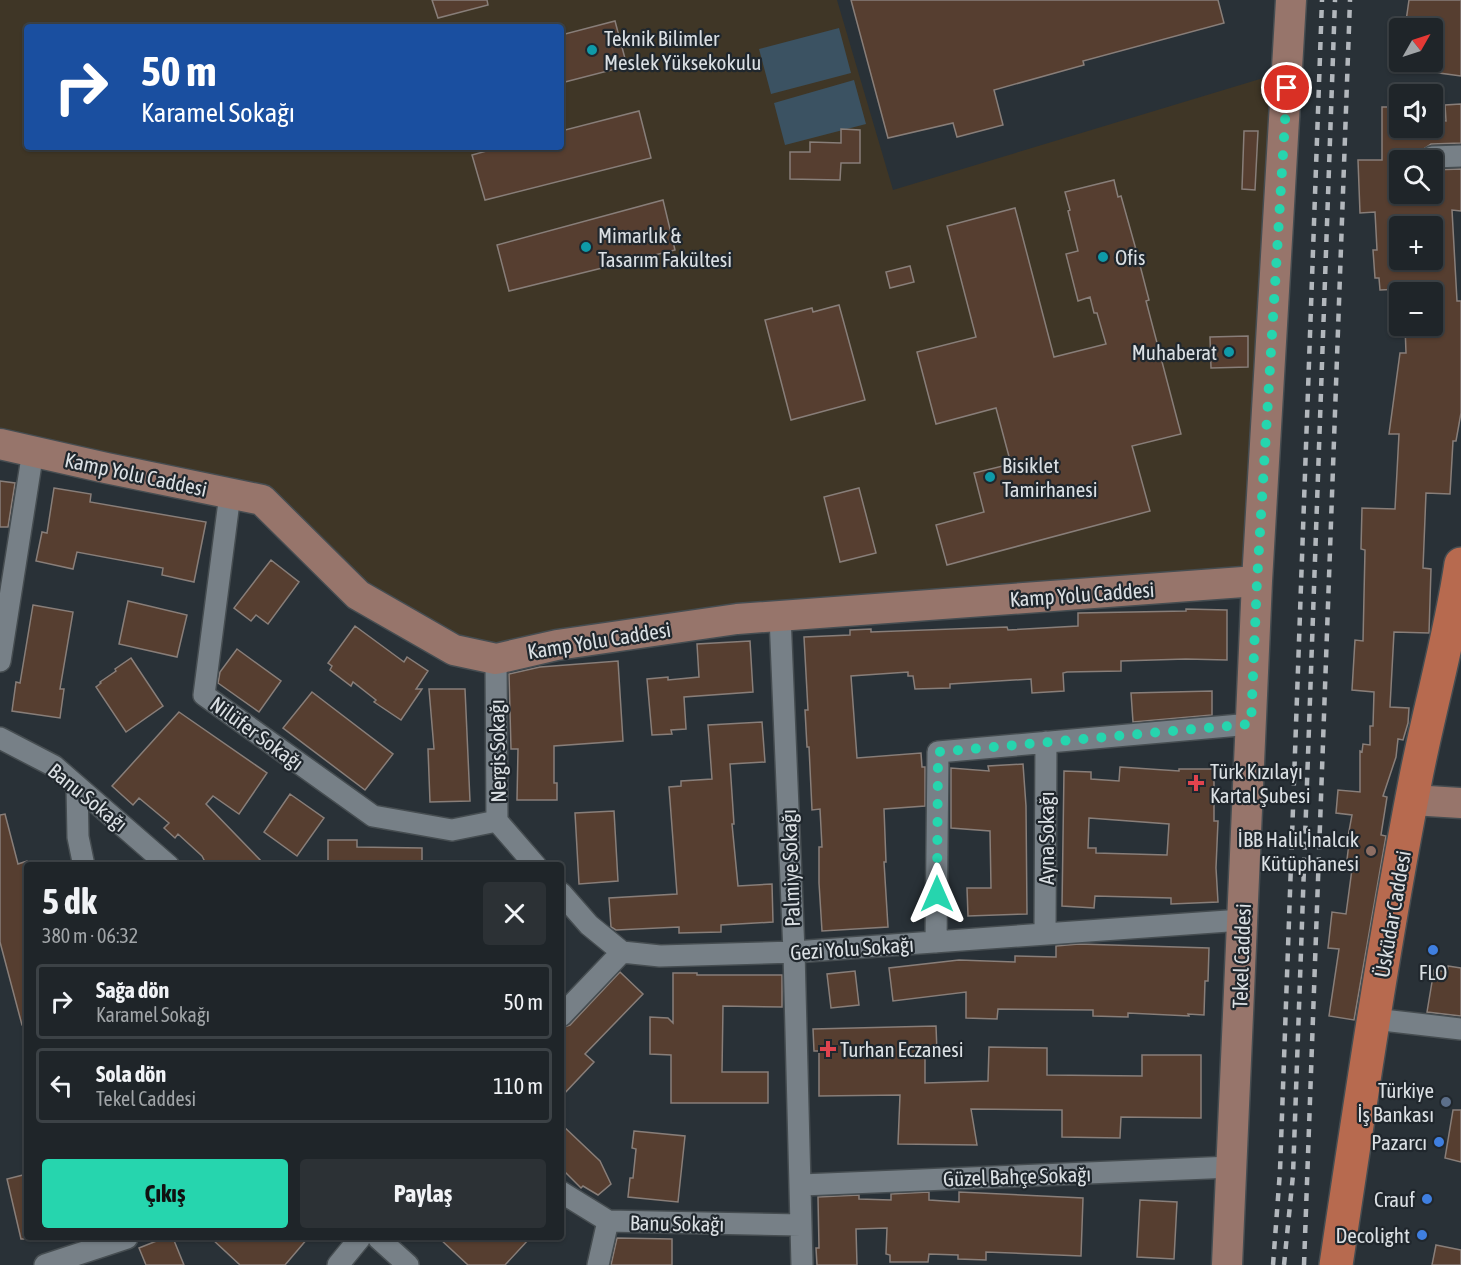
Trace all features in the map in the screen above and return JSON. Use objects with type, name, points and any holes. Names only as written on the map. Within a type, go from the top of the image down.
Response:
[{"type":"main road","name":"Üsküdar Caddesi","points":[[1436,801],[1460,574]]},
{"type":"main road","name":"Üsküdar Caddesi","points":[[1336,1265],[1384,1020],[1436,801],[1461,656]]},
{"type":"main road","name":"Üsküdar Caddesi","points":[[1356,1265],[1384,1020]]},
{"type":"street","name":"Tekel Caddesi","points":[[1227,1265],[1257,581],[1291,0]]},
{"type":"street","points":[[1443,157],[1461,156]]},
{"type":"street","name":"Kamp Yolu Caddesi","points":[[0,444],[262,500],[358,595],[454,650],[496,659],[558,645],[737,619],[1257,581]]},
{"type":"street","points":[[0,661],[33,451]]},
{"type":"street","name":"Nilüfer Sokağı","points":[[230,494],[204,695],[373,816],[452,830],[497,821]]},
{"type":"street","name":"Palmiye Sokağı","points":[[780,616],[802,1185],[802,1265]]},
{"type":"street","name":"Nergis Sokağı","points":[[496,659],[497,821],[533,862]]},
{"type":"street","points":[[936,942],[938,752],[1251,724]]},
{"type":"street","name":"Banu Sokağı","points":[[0,738],[54,766],[164,862]]},
{"type":"street","name":"Ayna Sokağı","points":[[1045,934],[1046,742]]},
{"type":"street","points":[[77,786],[78,837],[83,862]]},
{"type":"street","points":[[564,896],[589,925],[622,951],[564,1013]]},
{"type":"street","name":"Gezi Yolu Sokağı","points":[[622,951],[660,956],[794,952],[1242,920]]},
{"type":"street","points":[[1384,1020],[1461,1029]]},
{"type":"street","name":"Güzel Bahçe Sokağı","points":[[802,1185],[1232,1167]]},
{"type":"street","name":"Banu Sokağı","points":[[564,1194],[608,1221],[801,1225]]},
{"type":"street","points":[[598,1265],[608,1221]]},
{"type":"street","points":[[45,1265],[121,1240]]},
{"type":"street","points":[[338,1265],[358,1240]]},
{"type":"street","points":[[380,1240],[408,1265]]},
{"type":"shaded area","points":[[0,0],[837,0],[893,190],[1270,76],[1252,575],[498,652],[458,640],[364,586],[262,494],[0,440]]},
{"type":"shaded area","points":[[839,28],[851,73],[771,94],[759,49]]},
{"type":"shaded area","points":[[854,80],[866,124],[785,145],[774,103]]},
{"type":"building","points":[[432,0],[487,0],[488,5],[438,18]]},
{"type":"building","points":[[851,0],[1218,0],[1224,23],[1083,61],[1084,65],[994,90],[1003,125],[957,137],[953,123],[888,138]]},
{"type":"building","points":[[1409,0],[1461,0],[1461,76],[1432,72],[1443,72],[1443,18],[1406,18]]},
{"type":"building","name":"Teknik Bilimler Meslek Yüksekokulu","points":[[615,21],[627,66],[564,82],[564,34]]},
{"type":"building","points":[[1461,104],[1461,143],[1431,144],[1422,150],[1389,150],[1389,204],[1443,204],[1443,170],[1461,169],[1461,211],[1452,210],[1457,301],[1461,301],[1461,413],[1456,441],[1453,441],[1450,494],[1426,493],[1423,568],[1431,569],[1429,633],[1394,632],[1390,707],[1409,708],[1408,723],[1403,740],[1398,739],[1396,757],[1383,796],[1387,797],[1381,835],[1386,836],[1354,1020],[1329,1016],[1339,949],[1328,948],[1332,912],[1346,914],[1352,869],[1346,868],[1349,843],[1347,842],[1352,815],[1336,813],[1338,790],[1360,792],[1360,751],[1362,752],[1363,744],[1370,745],[1370,726],[1373,726],[1374,692],[1352,690],[1355,640],[1363,641],[1365,550],[1361,549],[1362,508],[1395,509],[1399,434],[1389,434],[1400,353],[1406,353],[1405,336],[1443,336],[1443,282],[1389,282],[1389,290],[1380,290],[1379,278],[1375,278],[1373,250],[1377,250],[1375,212],[1360,213],[1358,160],[1382,160],[1382,107],[1389,107],[1389,138],[1443,138],[1443,121],[1446,121],[1445,105]]},
{"type":"building","points":[[639,111],[651,158],[485,200],[472,155],[490,150],[564,150],[564,130]]},
{"type":"building","points":[[841,129],[860,130],[860,163],[841,163],[840,180],[790,179],[790,152],[810,152],[810,142],[841,143]]},
{"type":"building","points":[[1244,131],[1258,131],[1255,190],[1242,189]]},
{"type":"building","points":[[1114,180],[1118,197],[1121,196],[1135,246],[1149,300],[1146,301],[1181,434],[1132,446],[1150,511],[947,565],[936,525],[984,512],[974,473],[1011,464],[996,408],[936,424],[917,352],[976,337],[947,226],[1015,208],[1054,357],[1106,344],[1090,297],[1078,301],[1066,254],[1078,251],[1065,192]]},
{"type":"building","name":"Mimarlık & Tasarım Fakültesi","points":[[663,200],[675,250],[509,291],[497,245]]},
{"type":"building","points":[[910,266],[914,282],[890,288],[886,272]]},
{"type":"building","points":[[839,305],[865,400],[791,420],[765,320],[812,308],[813,312]]},
{"type":"building","name":"Muhaberat","points":[[1248,336],[1248,367],[1211,368],[1210,337]]},
{"type":"building","points":[[0,481],[15,483],[8,527],[0,527]]},
{"type":"building","points":[[54,488],[91,494],[90,502],[206,522],[194,582],[162,575],[163,568],[77,552],[73,569],[36,561],[42,532],[47,533]]},
{"type":"building","points":[[859,488],[876,553],[840,562],[824,497]]},
{"type":"building","points":[[271,560],[299,582],[268,624],[256,615],[251,621],[234,608]]},
{"type":"building","points":[[128,601],[187,615],[177,657],[119,644]]},
{"type":"building","points":[[33,605],[73,612],[60,689],[64,689],[60,718],[12,711],[16,682],[20,683]]},
{"type":"building","points":[[1186,609],[1227,610],[1227,660],[1121,661],[1121,671],[1067,672],[1063,673],[1064,691],[1032,693],[1031,679],[950,684],[950,688],[915,689],[913,676],[908,676],[908,672],[851,676],[857,758],[921,753],[922,767],[925,767],[925,806],[884,809],[888,927],[822,931],[819,883],[819,847],[822,847],[820,809],[812,810],[805,710],[808,710],[804,637],[850,635],[850,630],[871,629],[871,632],[1007,627],[1008,630],[1078,626],[1078,613],[1186,611]]},
{"type":"building","points":[[355,626],[404,662],[407,657],[428,671],[416,689],[422,689],[401,720],[374,702],[376,700],[353,682],[351,686],[330,670],[332,666],[328,663]]},
{"type":"building","points":[[750,641],[753,692],[684,697],[686,729],[671,730],[672,734],[652,735],[647,679],[668,677],[668,680],[699,677],[697,644]]},
{"type":"building","points":[[237,649],[281,681],[259,712],[218,683],[220,672]]},
{"type":"building","points":[[131,658],[163,706],[126,732],[96,687]]},
{"type":"building","points":[[618,661],[623,741],[554,746],[554,783],[557,783],[557,800],[517,800],[518,749],[511,749],[509,674],[540,667]]},
{"type":"building","points":[[429,689],[465,689],[470,801],[430,802],[428,749],[434,749]]},
{"type":"building","points":[[1212,691],[1212,715],[1133,722],[1131,693]]},
{"type":"building","points":[[312,692],[393,754],[365,790],[283,728]]},
{"type":"building","points":[[179,712],[267,773],[239,814],[213,796],[206,804],[262,862],[205,862],[202,856],[178,834],[175,838],[164,828],[169,823],[139,798],[133,805],[112,786]]},
{"type":"building","points":[[762,722],[765,762],[730,764],[734,824],[732,824],[738,886],[772,884],[773,922],[721,925],[721,932],[679,933],[679,927],[616,930],[611,927],[609,898],[677,894],[669,787],[681,786],[681,781],[712,779],[708,725]]},
{"type":"building","points":[[1023,764],[1026,806],[1027,914],[968,916],[967,888],[991,888],[990,831],[951,828],[951,768],[989,771],[988,766]]},
{"type":"building","points":[[1120,767],[1179,771],[1179,769],[1214,769],[1214,821],[1218,821],[1216,868],[1218,902],[1171,904],[1171,898],[1095,896],[1094,908],[1062,906],[1064,771],[1091,772],[1091,779],[1119,781]],"holes":[[[1089,818],[1169,824],[1167,855],[1096,853],[1096,848],[1088,848]]]},
{"type":"building","points":[[290,794],[324,818],[297,856],[264,832]]},
{"type":"building","points":[[614,811],[618,881],[579,884],[575,813]]},
{"type":"building","points":[[5,814],[18,864],[24,862],[24,1025],[22,1025],[0,942],[0,815]]},
{"type":"building","points":[[328,840],[357,840],[357,847],[422,848],[422,862],[328,862]]},
{"type":"building","points":[[1079,944],[1209,948],[1204,1015],[1128,1013],[1128,1017],[1093,1016],[1093,1010],[998,1009],[997,1019],[966,1018],[966,992],[893,1001],[889,968],[959,960],[1015,962],[1015,956],[1056,957],[1056,946]]},
{"type":"building","points":[[1448,966],[1461,968],[1461,1016],[1427,1012],[1434,970],[1447,972]]},
{"type":"building","points":[[855,971],[859,1005],[831,1008],[827,974]]},
{"type":"building","points":[[620,972],[643,994],[585,1054],[594,1062],[564,1094],[564,1027],[570,1025]]},
{"type":"building","points":[[673,973],[782,975],[782,1007],[723,1006],[722,1072],[768,1072],[768,1103],[671,1103],[671,1055],[650,1054],[650,1017],[668,1018],[673,1023]]},
{"type":"building","points":[[936,1026],[937,1052],[925,1052],[925,1083],[988,1081],[989,1047],[1047,1048],[1047,1075],[1142,1076],[1142,1055],[1201,1055],[1201,1118],[1121,1117],[1120,1138],[1062,1137],[1062,1110],[971,1109],[977,1145],[898,1144],[900,1095],[819,1096],[819,1051],[814,1051],[813,1029]]},
{"type":"building","points":[[1453,1110],[1461,1110],[1461,1162],[1445,1158]]},
{"type":"building","points":[[564,1127],[600,1161],[611,1184],[598,1195],[583,1186],[581,1188],[564,1171]]},
{"type":"building","points":[[634,1131],[685,1136],[678,1202],[628,1197],[630,1178],[633,1178],[636,1149],[632,1148]]},
{"type":"building","points":[[24,1175],[24,1239],[21,1239],[7,1179]]},
{"type":"building","points":[[929,1192],[929,1200],[959,1202],[959,1192],[1083,1198],[1081,1256],[986,1252],[986,1260],[958,1259],[958,1255],[929,1254],[928,1262],[890,1262],[890,1255],[886,1254],[887,1228],[856,1229],[857,1265],[817,1265],[818,1197],[859,1195],[859,1199],[891,1200],[891,1194]]},
{"type":"building","points":[[1140,1200],[1177,1202],[1174,1259],[1137,1257]]},
{"type":"building","points":[[617,1238],[672,1239],[672,1265],[611,1265]]},
{"type":"building","points":[[159,1240],[174,1240],[184,1265],[146,1265],[139,1248]]},
{"type":"building","points":[[213,1240],[306,1240],[285,1265],[240,1265]]},
{"type":"building","points":[[441,1240],[528,1240],[505,1265],[468,1265]]},
{"type":"building","points":[[1436,1245],[1461,1250],[1461,1265],[1432,1265]]},
{"type":"railway","points":[[1273,1265],[1280,1171],[1322,0]]},
{"type":"railway","points":[[1284,1265],[1293,1175],[1335,0]]},
{"type":"railway","points":[[1304,1265],[1350,0]]},
{"type":"place","name":"Teknik Bilimler Meslek Yüksekokulu","points":[[592,50]]},
{"type":"place","name":"Mimarlık & Tasarım Fakültesi","points":[[586,247]]},
{"type":"place","name":"Ofis","points":[[1103,257]]},
{"type":"place","name":"Muhaberat","points":[[1229,352]]},
{"type":"place","name":"Bisiklet Tamirhanesi","points":[[990,477]]},
{"type":"place","name":"Türk Kızılayı Kartal Şubesi","points":[[1196,783]]},
{"type":"place","name":"İBB Halil İnalcık Kütüphanesi","points":[[1371,851]]},
{"type":"place","name":"FLO","points":[[1433,950]]},
{"type":"place","name":"Turhan Eczanesi","points":[[828,1049]]},
{"type":"place","name":"Türkiye İş Bankası","points":[[1446,1102]]},
{"type":"place","name":"Pazarcı","points":[[1439,1142]]},
{"type":"place","name":"Crauf","points":[[1427,1199]]},
{"type":"place","name":"Decolight","points":[[1422,1235]]},
{"type":"route","points":[[937,894],[938,752],[1251,724],[1257,581],[1287,88]]}]
